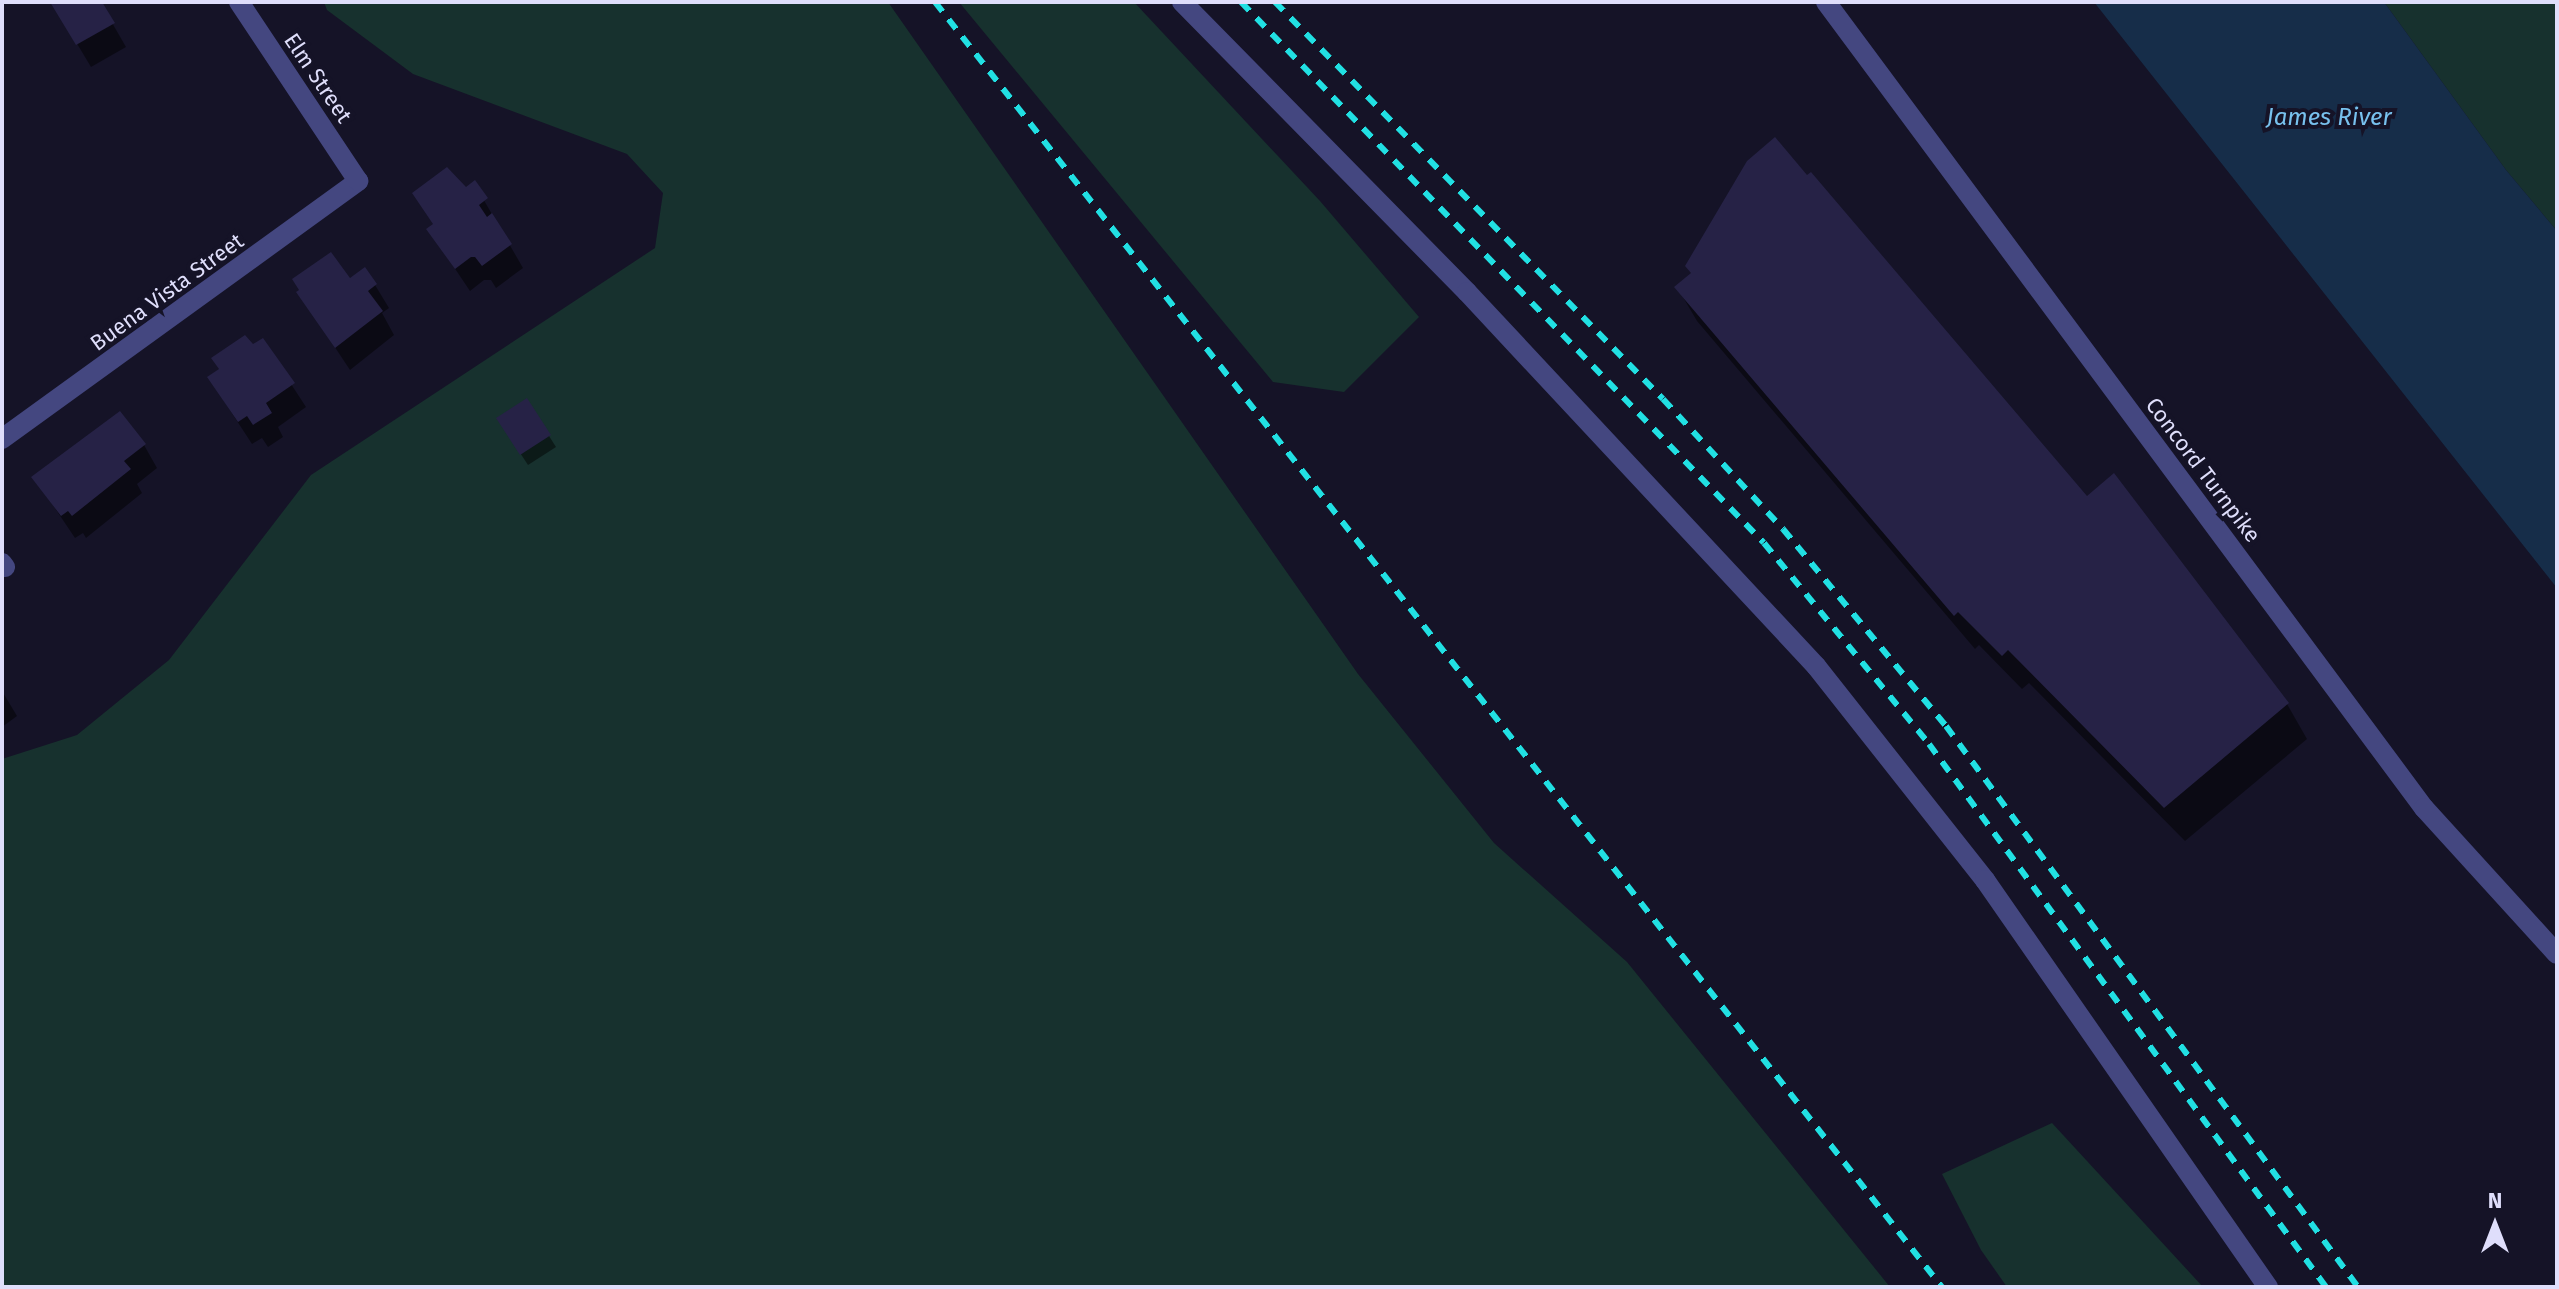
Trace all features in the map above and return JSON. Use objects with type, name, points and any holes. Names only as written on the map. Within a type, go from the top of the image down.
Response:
[{"type":"street","name":"Elm Street","points":[[239,2],[358,181]]},
{"type":"street","points":[[1182,2],[1467,292],[1816,666],[1985,880],[2268,1287]]},
{"type":"street","name":"Concord Turnpike","points":[[1826,2],[2424,808],[2557,954]]},
{"type":"street","name":"Buena Vista Street","points":[[2,439],[358,181]]},
{"type":"green space","points":[[324,2],[888,2],[1358,674],[1494,843],[1627,962],[1890,1287],[2,1287],[2,759],[77,735],[169,660],[311,475],[655,248],[663,193],[627,154],[413,74],[327,10]]},
{"type":"green space","points":[[959,2],[1134,2],[1320,201],[1419,317],[1344,392],[1273,382]]},
{"type":"green space","points":[[2384,2],[2557,2],[2557,231],[2506,170]]},
{"type":"green space","points":[[2052,1123],[2203,1287],[2007,1287],[1981,1250],[1942,1174]]},
{"type":"water","name":"James River","points":[[2094,2],[2384,2],[2506,170],[2557,231],[2557,588]]},
{"type":"building","points":[[50,2],[102,2],[115,23],[76,45]]},
{"type":"building","points":[[1775,137],[1807,175],[1811,172],[2087,496],[2114,473],[2289,703],[2164,808],[2008,650],[2002,656],[1958,612],[1954,616],[1674,287],[1691,273],[1685,266],[1747,161]]},
{"type":"building","points":[[447,167],[466,187],[475,180],[488,198],[479,205],[487,217],[492,213],[512,244],[482,266],[475,257],[471,257],[455,269],[426,229],[433,224],[412,193]]},
{"type":"building","points":[[331,252],[350,278],[365,267],[377,284],[368,291],[383,311],[335,348],[296,292],[299,290],[292,279]]},
{"type":"building","points":[[245,335],[253,344],[263,338],[295,383],[266,403],[272,413],[253,425],[247,416],[238,422],[207,377],[219,369],[211,358]]},
{"type":"building","points":[[527,398],[551,435],[520,455],[496,418]]},
{"type":"building","points":[[120,411],[146,444],[124,461],[131,469],[72,516],[68,511],[61,516],[31,477]]},
{"type":"railway","points":[[935,2],[1942,1287]]},
{"type":"railway","points":[[1241,2],[1764,543],[1929,744],[2326,1287]]},
{"type":"railway","points":[[1275,2],[1663,399],[1783,529],[1946,726],[2358,1287]]}]
